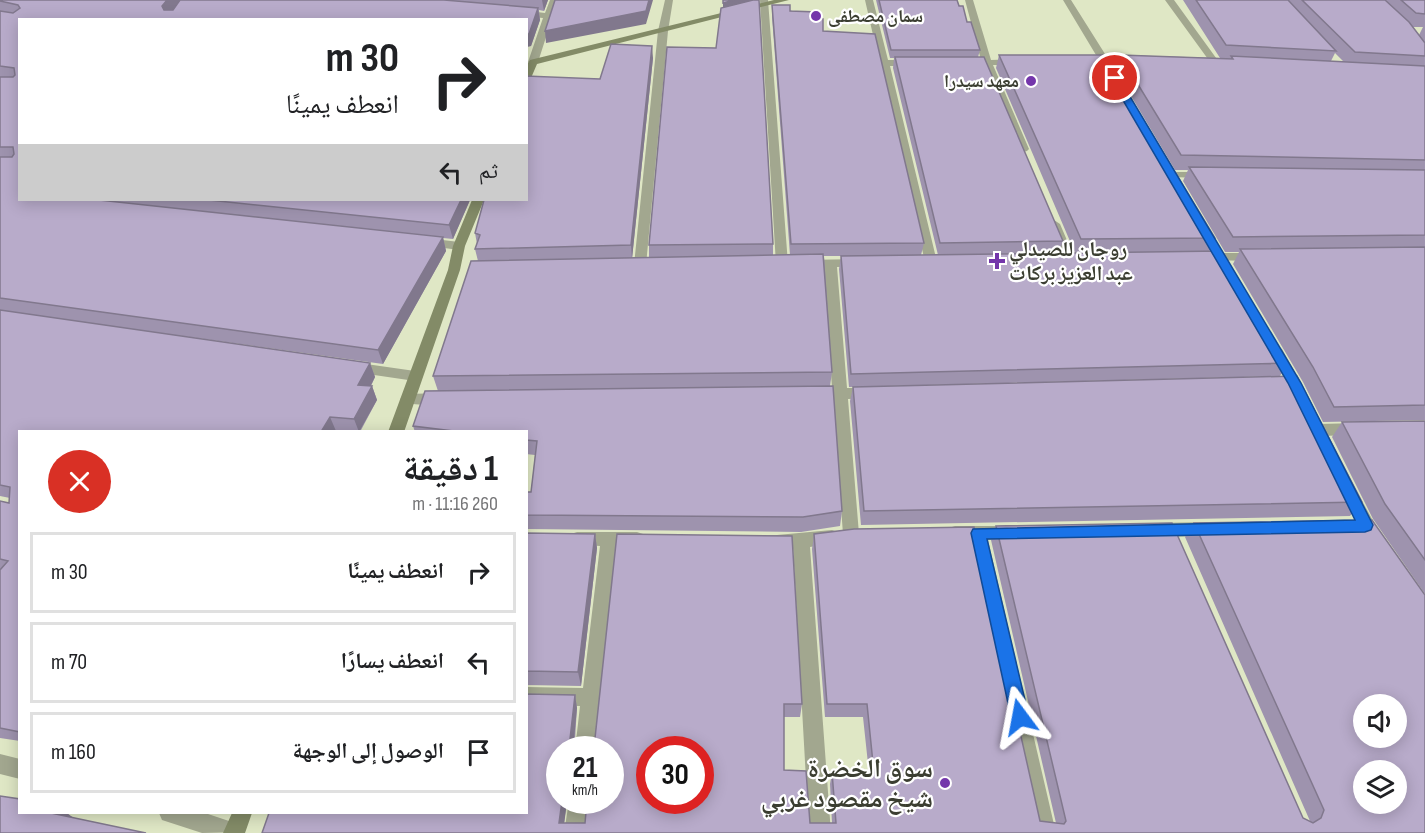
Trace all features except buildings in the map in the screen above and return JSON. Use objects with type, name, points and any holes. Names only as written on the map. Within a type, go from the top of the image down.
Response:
[{"type":"street","points":[[528,73],[554,0]]},
{"type":"street","points":[[640,265],[663,31],[669,0]]},
{"type":"street","points":[[533,62],[663,31],[765,3],[785,0]]},
{"type":"street","points":[[869,0],[931,262]]},
{"type":"street","points":[[969,0],[987,63],[1028,161]]},
{"type":"street","points":[[1067,0],[1120,87]]},
{"type":"street","points":[[1169,0],[1216,64]]},
{"type":"street","points":[[765,3],[776,264],[875,263]]},
{"type":"street","points":[[514,13],[549,16]]},
{"type":"street","points":[[953,63],[1034,61]]},
{"type":"street","points":[[883,63],[929,63]]},
{"type":"street","points":[[1205,64],[1228,65]]},
{"type":"street","points":[[1173,175],[1218,176]]},
{"type":"street","points":[[397,430],[414,376],[460,270],[459,246],[478,201]]},
{"type":"street","points":[[1051,215],[1069,259]]},
{"type":"street","points":[[413,241],[459,246]]},
{"type":"street","points":[[1197,257],[1266,257]]},
{"type":"street","points":[[756,540],[801,541],[857,534],[841,394],[830,264]]},
{"type":"street","points":[[1266,334],[1288,383],[1316,425],[1378,429]]},
{"type":"street","points":[[344,366],[414,376]]},
{"type":"street","points":[[794,395],[889,393]]},
{"type":"street","points":[[407,399],[454,398]]},
{"type":"street","points":[[1339,472],[1365,525],[1379,545]]},
{"type":"street","points":[[1343,526],[1365,525]]},
{"type":"street","points":[[1137,530],[1228,528]]},
{"type":"street","points":[[1171,530],[1180,551]]},
{"type":"street","points":[[944,534],[1023,532]]},
{"type":"street","points":[[978,533],[1046,832]]},
{"type":"street","points":[[562,538],[654,539]]},
{"type":"street","points":[[587,736],[609,539]]},
{"type":"street","points":[[801,541],[820,833]]},
{"type":"street","points":[[528,696],[591,697]]},
{"type":"street","points":[[0,764],[18,769]]},
{"type":"street","points":[[174,814],[237,826]]},
{"type":"street","points":[[575,833],[577,814]]},
{"type":"place","name":"سمان مصطفى","points":[[816,16]]},
{"type":"place","name":"معهد سيدرا","points":[[1031,81]]},
{"type":"place","name":"روجان للصيدلي عبد العزيز بركات","points":[[997,261]]},
{"type":"place","name":"سوق الخضرة شيخ مقصود غربي","points":[[945,783]]},
{"type":"route","points":[[1020,717],[978,533],[1365,525],[1294,383],[1115,78]]}]
